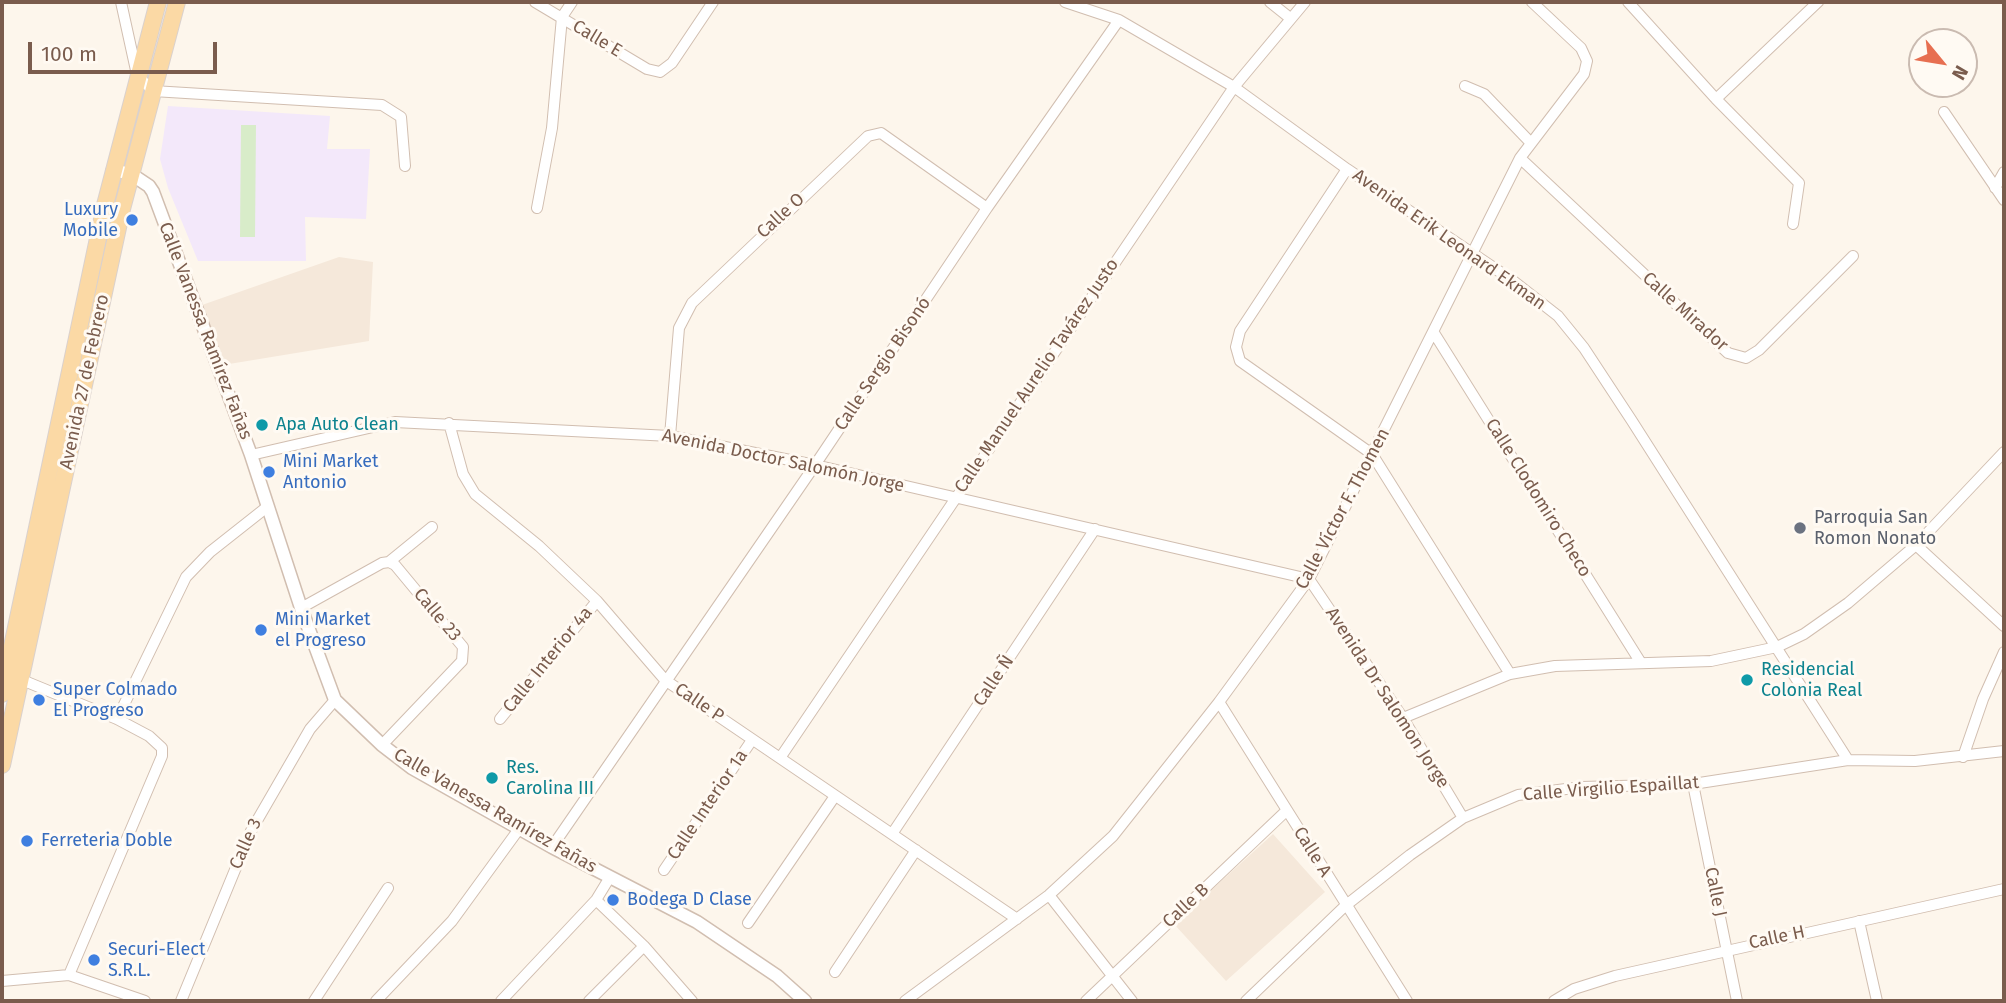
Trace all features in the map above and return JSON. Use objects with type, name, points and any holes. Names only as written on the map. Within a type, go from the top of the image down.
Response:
[{"type":"main road","name":"Avenida 27 de Febrero","points":[[2,694],[113,170],[158,2]]},
{"type":"main road","name":"Avenida 27 de Febrero","points":[[2,765],[131,174],[177,2]]},
{"type":"street","points":[[121,2],[137,75],[153,92],[382,105],[401,117],[405,166]]},
{"type":"street","name":"Calle E","points":[[535,2],[647,69],[660,72],[672,63],[713,2]]},
{"type":"street","points":[[537,208],[552,128],[562,17],[572,2]]},
{"type":"street","name":"Avenida Erik Leonard Ekman","points":[[1065,2],[1119,20],[1234,87],[1347,169],[1543,303],[1584,348],[1848,760]]},
{"type":"street","points":[[1270,2],[1290,18]]},
{"type":"street","name":"Calle Manuel Aurelio Tavárez Justo","points":[[780,758],[1234,87],[1305,2]]},
{"type":"street","name":"Calle Víctor F. Thomen","points":[[905,1001],[1049,895],[1113,836],[1219,702],[1309,579],[1520,158],[1584,74],[1587,61],[1581,48],[1532,2]]},
{"type":"street","points":[[1628,2],[1716,99],[1799,183],[1793,224]]},
{"type":"street","points":[[1716,99],[1818,2]]},
{"type":"street","name":"Calle Sergio Bisonó","points":[[552,847],[815,465],[987,208],[1119,20]]},
{"type":"street","points":[[1465,86],[1484,94],[1531,142]]},
{"type":"street","points":[[1944,112],[2004,200]]},
{"type":"street","name":"Calle O","points":[[670,436],[680,328],[692,303],[710,281],[868,136],[881,133],[987,208]]},
{"type":"street","name":"Calle Mirador","points":[[1520,158],[1728,353],[1746,358],[1759,350],[1853,256]]},
{"type":"street","points":[[1347,169],[1240,331],[1236,347],[1240,361],[1372,454],[1510,674]]},
{"type":"street","points":[[113,170],[131,174]]},
{"type":"street","points":[[1995,187],[2004,172]]},
{"type":"street","name":"Calle Vanessa Ramírez Fañas","points":[[131,174],[149,186],[153,192],[251,455],[301,608],[335,700],[382,745],[412,768],[552,847],[697,922],[777,976],[805,1001]]},
{"type":"street","name":"Calle Clodomiro Checo","points":[[1434,333],[1641,663]]},
{"type":"street","name":"Avenida Doctor Salomón Jorge","points":[[251,455],[395,422],[670,436],[815,465],[1309,579]]},
{"type":"street","name":"Calle P","points":[[449,423],[463,474],[475,494],[539,546],[597,601],[665,680],[1017,919]]},
{"type":"street","points":[[1403,718],[1510,674],[1555,666],[1711,661],[1777,648],[1804,634],[1849,603],[1916,545],[2004,452]]},
{"type":"street","points":[[117,719],[186,577],[210,552],[267,508]]},
{"type":"street","points":[[301,608],[382,563],[389,562],[432,527]]},
{"type":"street","name":"Calle Ñ","points":[[892,834],[1095,529]]},
{"type":"street","points":[[1916,545],[2004,626]]},
{"type":"street","name":"Calle 23","points":[[382,745],[462,661],[465,654],[463,647],[395,565],[389,562]]},
{"type":"street","name":"Avenida Dr Salomon Jorge","points":[[1309,579],[1403,718],[1463,818]]},
{"type":"street","name":"Calle Interior 4a","points":[[500,719],[597,601]]},
{"type":"street","points":[[1963,757],[1983,699],[2004,652]]},
{"type":"street","points":[[22,680],[117,719],[158,742],[162,756],[69,975]]},
{"type":"street","name":"Calle 3","points":[[181,1001],[251,831],[310,729],[335,700]]},
{"type":"street","name":"Calle A","points":[[1219,702],[1407,1001]]},
{"type":"street","name":"Calle Interior 1a","points":[[664,870],[752,740]]},
{"type":"street","name":"Calle Virgilio Espaillat","points":[[1246,1001],[1345,906],[1410,855],[1463,818],[1518,795],[1583,787],[1693,784],[1848,760],[1915,761],[2004,751]]},
{"type":"street","name":"Calle J","points":[[1693,784],[1737,1001]]},
{"type":"street","points":[[748,923],[835,796]]},
{"type":"street","name":"Calle B","points":[[1086,1001],[1286,811]]},
{"type":"street","points":[[376,1001],[452,921],[519,829]]},
{"type":"street","points":[[835,972],[916,850]]},
{"type":"street","points":[[501,1001],[596,900],[610,877]]},
{"type":"street","points":[[314,1001],[388,888]]},
{"type":"street","name":"Calle H","points":[[1554,1001],[1574,989],[1615,976],[1726,949],[2004,889]]},
{"type":"street","points":[[1049,895],[1132,1001]]},
{"type":"street","points":[[596,900],[643,946],[692,1001]]},
{"type":"street","points":[[1859,921],[1877,1001]]},
{"type":"street","points":[[589,1001],[643,946]]},
{"type":"street","points":[[2,981],[69,975],[145,1001]]},
{"type":"street","points":[[110,1001],[117,990]]},
{"type":"shaded area","points":[[168,106],[330,116],[327,149],[370,149],[366,219],[305,217],[306,261],[198,261],[168,188],[160,159]]},
{"type":"shaded area","points":[[339,257],[373,262],[369,341],[223,365],[202,305]]},
{"type":"shaded area","points":[[1273,834],[1325,892],[1226,981],[1174,924]]},
{"type":"green space","points":[[241,125],[256,125],[255,237],[240,237]]},
{"type":"place","name":"Luxury Mobile","points":[[132,220]]},
{"type":"place","name":"Apa Auto Clean","points":[[262,425]]},
{"type":"place","name":"Mini Market Antonio","points":[[269,472]]},
{"type":"place","name":"Parroquia San Romon Nonato","points":[[1800,528]]},
{"type":"place","name":"Mini Market el Progreso","points":[[261,630]]},
{"type":"place","name":"Residencial Colonia Real","points":[[1747,680]]},
{"type":"place","name":"Super Colmado El Progreso","points":[[39,700]]},
{"type":"place","name":"Res. Carolina III","points":[[492,778]]},
{"type":"place","name":"Ferreteria Doble","points":[[27,841]]},
{"type":"place","name":"Bodega D Clase","points":[[613,900]]},
{"type":"place","name":"Securi-Elect S.R.L.","points":[[94,960]]}]
